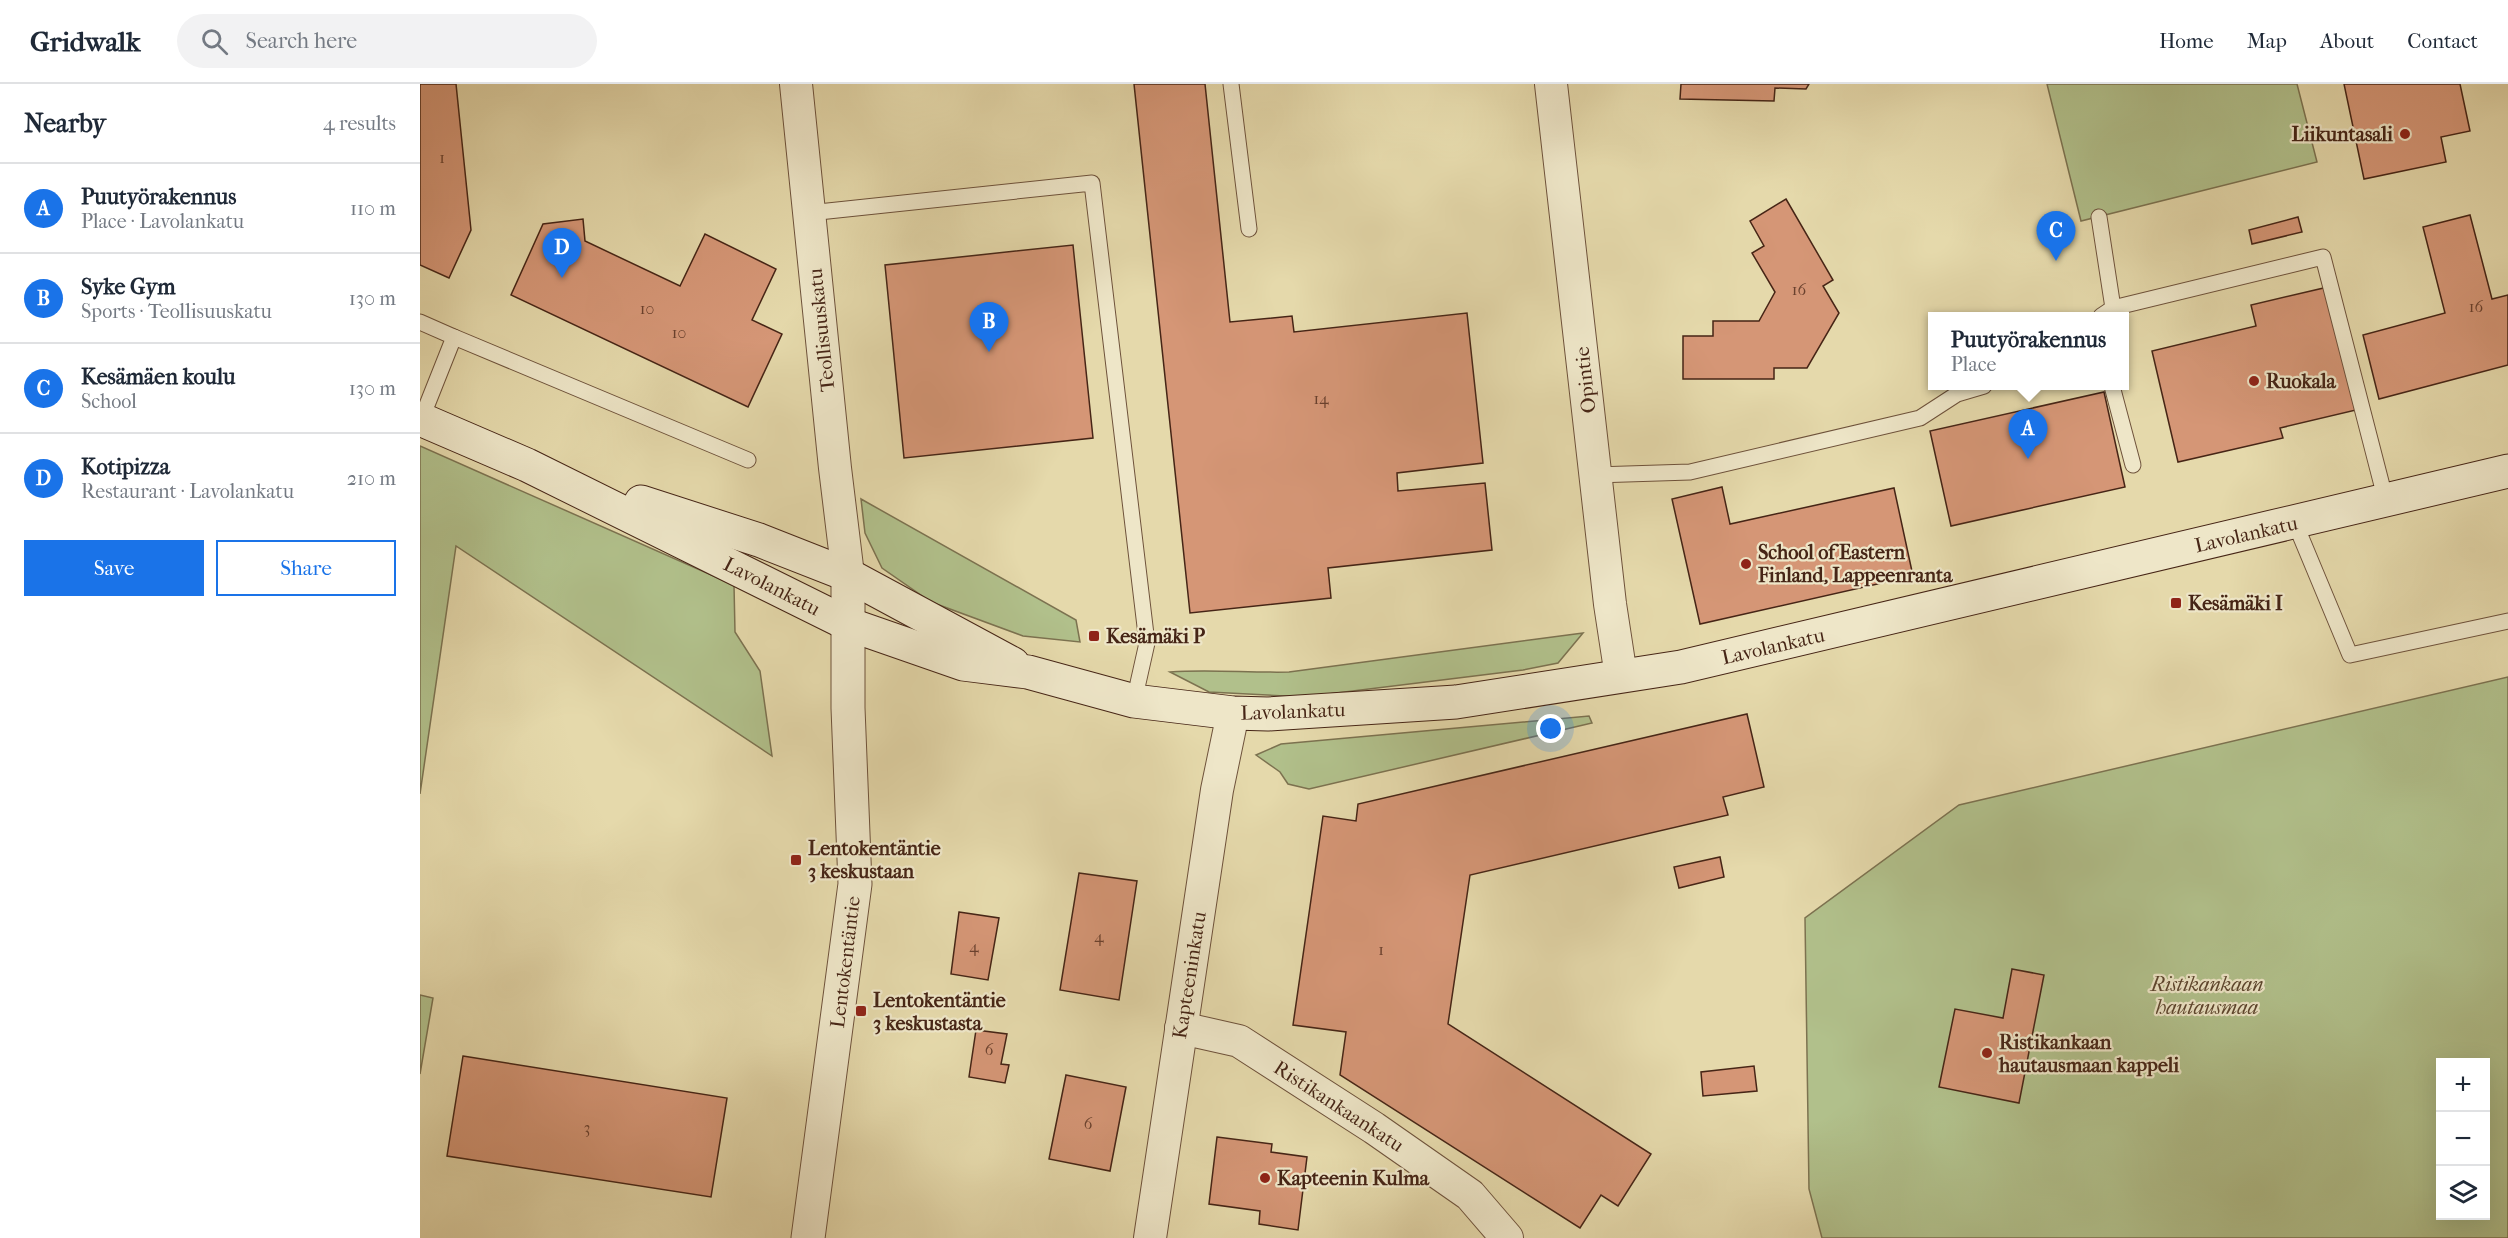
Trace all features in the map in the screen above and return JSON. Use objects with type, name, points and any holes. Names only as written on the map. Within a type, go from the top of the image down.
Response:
[{"type":"main road","name":"Lavolankatu","points":[[421,420],[527,465],[848,624],[963,664],[1028,672],[1134,701],[1233,713],[1268,714],[1456,702],[1681,667],[2508,471]]},
{"type":"main road","name":"Lavolankatu","points":[[527,465],[759,540],[848,575],[1028,672]]},
{"type":"main road","name":"Lentokentäntie","points":[[808,1238],[855,884],[849,764],[848,575]]},
{"type":"street","name":"Teollisuuskatu","points":[[796,84],[848,575]]},
{"type":"street","name":"Opintie","points":[[1551,84],[1610,604],[1621,676]]},
{"type":"street","name":"Kapteeninkatu","points":[[1150,1238],[1217,790],[1233,713]]},
{"type":"street","name":"Ristikankaankatu","points":[[1181,1028],[1239,1041],[1470,1195],[1507,1238]]},
{"type":"lane","points":[[1232,84],[1249,229]]},
{"type":"lane","points":[[809,213],[1092,183],[1147,643],[1134,701]]},
{"type":"lane","points":[[2099,217],[2108,312]]},
{"type":"lane","points":[[2116,312],[2323,258],[2386,501]]},
{"type":"lane","points":[[420,322],[748,460]]},
{"type":"lane","points":[[421,420],[454,337]]},
{"type":"lane","points":[[1595,474],[1690,472],[1920,418],[1957,394],[1970,390]]},
{"type":"lane","points":[[2113,390],[2133,465]]},
{"type":"lane","points":[[2295,523],[2350,656],[2508,621]]},
{"type":"green space","points":[[2047,84],[2297,84],[2317,162],[2081,221]]},
{"type":"green space","points":[[420,446],[734,585],[735,632],[760,671],[772,756],[456,546],[420,794]]},
{"type":"green space","points":[[861,499],[1076,620],[1080,642],[1023,636],[931,602],[882,568],[865,533]]},
{"type":"green space","points":[[1583,633],[1558,663],[1523,670],[1304,697],[1209,692],[1170,672],[1289,672]]},
{"type":"green space","name":"Ristikankaan hautausmaa","points":[[2508,677],[2508,1238],[1822,1238],[1809,1189],[1805,918],[1959,805]]},
{"type":"green space","points":[[1589,716],[1592,723],[1309,789],[1288,784],[1280,772],[1256,755],[1281,744]]},
{"type":"green space","points":[[420,995],[433,998],[420,1074]]},
{"type":"building","points":[[420,84],[456,84],[471,230],[449,278],[420,265]]},
{"type":"building","points":[[1134,84],[1205,84],[1230,322],[1292,316],[1294,332],[1467,313],[1483,463],[1397,473],[1398,491],[1485,483],[1492,550],[1328,568],[1331,598],[1190,613]]},
{"type":"building","points":[[1681,84],[1809,84],[1806,89],[1775,88],[1774,101],[1680,99]]},
{"type":"building","name":"Liikuntasali","points":[[2344,84],[2460,84],[2470,131],[2441,137],[2446,162],[2364,179]]},
{"type":"building","points":[[1786,199],[1833,280],[1823,286],[1839,313],[1807,368],[1774,368],[1774,379],[1683,379],[1683,336],[1713,336],[1713,321],[1759,321],[1775,292],[1752,253],[1764,246],[1750,221]]},
{"type":"building","points":[[2470,215],[2492,299],[2508,295],[2508,365],[2379,399],[2363,335],[2445,313],[2423,227]]},
{"type":"building","points":[[2298,217],[2302,232],[2252,244],[2249,230]]},
{"type":"building","points":[[583,219],[585,241],[680,286],[705,234],[776,269],[752,320],[782,334],[748,407],[511,295],[543,224]]},
{"type":"building","points":[[1073,245],[1093,438],[904,458],[885,265]]},
{"type":"building","name":"Ruokala","points":[[2328,287],[2356,410],[2280,428],[2283,438],[2178,462],[2152,351],[2256,326],[2251,305]]},
{"type":"building","points":[[2104,392],[2125,487],[1951,526],[1930,431]]},
{"type":"building","points":[[1722,487],[1730,524],[1894,488],[1913,576],[1700,624],[1672,499]]},
{"type":"building","points":[[1747,714],[1764,787],[1723,797],[1728,815],[1470,875],[1448,1024],[1651,1154],[1618,1206],[1601,1195],[1580,1228],[1340,1075],[1346,1032],[1293,1025],[1323,816],[1356,821],[1358,804]]},
{"type":"building","points":[[1720,857],[1724,877],[1679,888],[1674,867]]},
{"type":"building","points":[[1079,873],[1137,881],[1119,1000],[1060,990]]},
{"type":"building","points":[[959,912],[999,918],[988,980],[951,974]]},
{"type":"building","name":"Ristikankaan hautausmaan kappeli","points":[[2012,969],[2044,975],[2019,1103],[1939,1087],[1955,1009],[2003,1018]]},
{"type":"building","points":[[976,1030],[1007,1034],[1001,1064],[1009,1065],[1005,1083],[969,1077]]},
{"type":"building","points":[[463,1056],[727,1098],[711,1197],[447,1156]]},
{"type":"building","points":[[1754,1066],[1757,1091],[1703,1096],[1701,1072]]},
{"type":"building","points":[[1066,1075],[1126,1087],[1110,1171],[1049,1159]]},
{"type":"building","points":[[1217,1137],[1272,1144],[1271,1152],[1307,1157],[1298,1230],[1259,1224],[1260,1211],[1209,1204]]},
{"type":"place","name":"Liikuntasali","points":[[2405,134]]},
{"type":"place","name":"Kesämäen koulu","points":[[2056,261]]},
{"type":"place","name":"Kotipizza","points":[[562,278]]},
{"type":"place","name":"Syke Gym","points":[[989,352]]},
{"type":"place","name":"Ruokala","points":[[2254,381]]},
{"type":"place","name":"Puutyörakennus","points":[[2028,459]]},
{"type":"place","name":"School of Eastern Finland, Lappeenranta","points":[[1746,564]]},
{"type":"place","name":"Kesämäki I","points":[[2176,603]]},
{"type":"place","name":"Kesämäki P","points":[[1094,636]]},
{"type":"place","name":"Lentokentäntie 3 keskustaan","points":[[796,860]]},
{"type":"place","name":"Lentokentäntie 3 keskustasta","points":[[861,1011]]},
{"type":"place","name":"Ristikankaan hautausmaan kappeli","points":[[1987,1053]]},
{"type":"place","name":"Kapteenin Kulma","points":[[1265,1178]]}]
